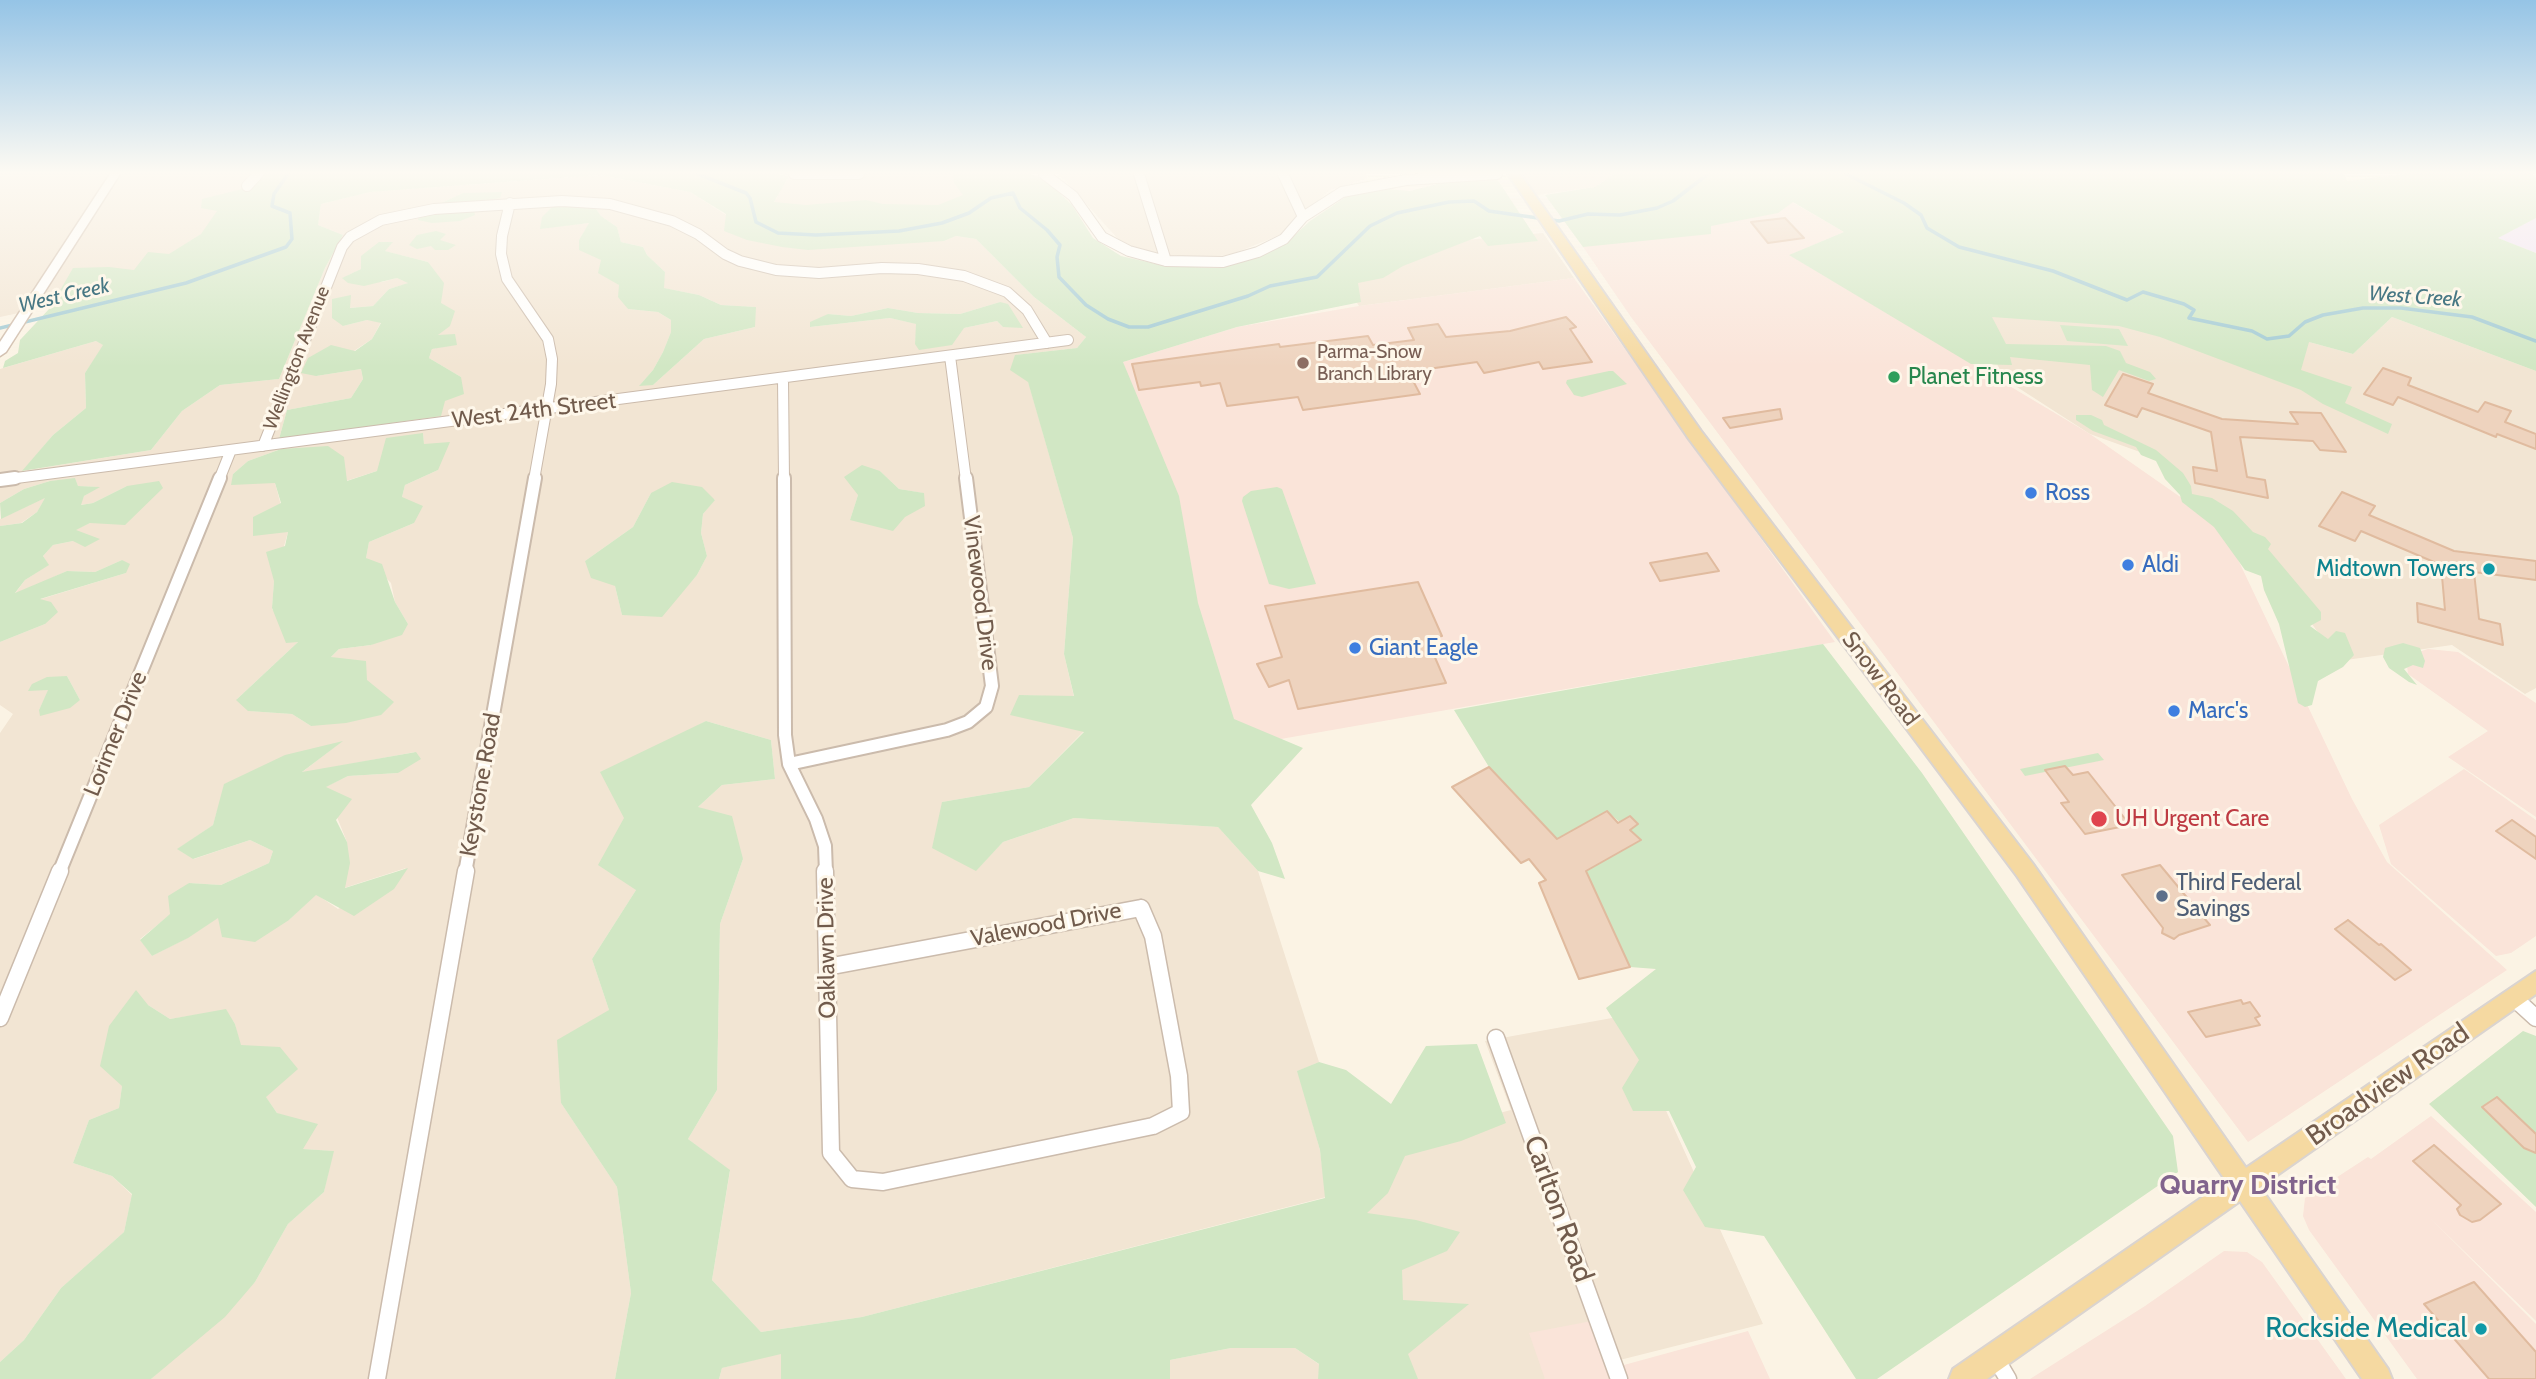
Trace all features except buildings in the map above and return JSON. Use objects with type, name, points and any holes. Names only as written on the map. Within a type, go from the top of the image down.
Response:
[{"type":"main road","name":"Snow Road","points":[[1558,238],[1702,444],[2025,870],[2378,1379]]},
{"type":"main road","name":"Broadview Road","points":[[1963,1379],[2002,1368],[2243,1185],[2536,981]]},
{"type":"street","points":[[3,347],[73,238]]},
{"type":"street","points":[[331,270],[349,238]]},
{"type":"street","name":"Keystone Road","points":[[377,1379],[546,409],[552,359],[548,339],[507,279],[501,254],[502,238]]},
{"type":"street","points":[[704,238],[740,261],[776,270],[819,273],[882,268],[918,269],[964,276],[1007,292],[1027,310],[1047,343]]},
{"type":"street","points":[[1105,238],[1129,251],[1166,261],[1223,262],[1258,252],[1285,238]]},
{"type":"street","points":[[1159,238],[1166,261]]},
{"type":"street","name":"Wellington Avenue","points":[[262,446],[324,294],[331,270]]},
{"type":"street","name":"West 24th Street","points":[[0,480],[1068,340]]},
{"type":"street","name":"Vinewood Drive","points":[[789,764],[947,730],[968,722],[986,707],[992,686],[950,356]]},
{"type":"street","name":"Oaklawn Drive","points":[[783,379],[785,734],[789,764],[816,819],[825,846],[831,1153],[852,1180],[883,1182],[1153,1126],[1181,1112]]},
{"type":"street","name":"Lorimer Drive","points":[[0,1018],[231,450]]},
{"type":"street","name":"Valewood Drive","points":[[827,967],[1141,908],[1153,936],[1179,1076],[1181,1112]]},
{"type":"street","points":[[2513,997],[2536,1018]]},
{"type":"street","name":"Carlton Road","points":[[1496,1038],[1619,1379]]},
{"type":"shaded area","points":[[0,238],[195,238],[114,293],[0,317]]},
{"type":"shaded area","points":[[341,238],[580,238],[601,260],[619,285],[628,309],[658,312],[671,320],[671,332],[663,352],[640,385],[653,385],[704,339],[755,327],[755,307],[721,305],[699,295],[663,288],[665,272],[647,255],[643,247],[621,242],[620,238],[976,239],[1034,297],[1086,337],[1077,348],[1016,355],[1028,381],[1073,538],[1064,654],[1074,697],[1019,695],[1084,731],[1029,787],[942,802],[976,870],[1003,842],[1074,818],[1218,827],[1258,871],[1319,1062],[1298,1071],[1320,1150],[1326,1197],[862,1317],[761,1332],[712,1280],[730,1171],[688,1139],[717,1090],[720,924],[743,859],[697,808],[722,785],[775,779],[771,740],[706,721],[669,741],[624,818],[636,890],[592,959],[609,1010],[561,1103],[617,1187],[631,1293],[615,1379],[151,1379],[255,1282],[288,1224],[324,1192],[333,1151],[303,1149],[265,1096],[240,1045],[235,1024],[226,1010],[170,1019],[148,1005],[122,1086],[119,1108],[89,1120],[73,1163],[112,1176],[132,1195],[124,1232],[61,1288],[24,1340],[0,1362],[0,733],[13,714],[0,705],[0,642],[45,624],[38,600],[126,573],[122,560],[95,572],[67,571],[14,595],[25,580],[48,565],[43,556],[53,545],[73,541],[74,530],[90,523],[127,486],[93,503],[80,505],[84,496],[98,487],[78,486],[75,479],[50,481],[24,489],[0,503],[0,369],[96,341],[104,345],[85,373],[86,408],[53,435],[23,471],[151,450],[182,411],[220,385],[279,379],[325,268]],"holes":[[[392,243],[384,251],[428,262],[441,303],[437,336],[457,344],[432,349],[429,358],[461,377],[445,401],[279,439],[287,410],[351,398],[363,379],[361,369],[316,376],[372,339],[381,322],[367,320],[343,326],[349,308],[373,306],[389,289],[409,283],[397,278],[382,282],[343,278],[361,269],[362,256]],[[1000,302],[1003,327],[997,321],[964,328],[915,344],[917,324],[890,318],[810,327],[828,314],[851,316],[888,308],[918,313],[960,314]],[[423,433],[424,444],[438,470],[405,485],[402,497],[414,523],[369,542],[366,558],[391,583],[395,602],[408,624],[371,645],[339,649],[330,658],[311,726],[292,714],[249,711],[237,699],[299,641],[272,609],[274,581],[288,532],[275,483],[233,474],[248,461],[281,449],[346,481],[377,471]],[[880,471],[899,489],[923,493],[850,520],[858,495]],[[651,493],[715,499],[703,514],[701,533],[707,556],[697,575],[680,594],[622,615],[615,586],[585,561],[633,527]],[[67,676],[80,700],[39,710],[49,689],[29,690]],[[341,742],[301,773],[415,752],[398,773],[348,776],[325,787],[347,842],[344,888],[406,868],[338,909],[316,894],[289,920],[218,917],[187,938],[152,956],[140,939],[171,914],[189,883],[221,885],[269,863],[273,851],[250,840],[194,859],[178,849],[213,825],[225,784]]]},
{"type":"shaded area","points":[[1118,238],[1272,238],[1235,253],[1206,259],[1149,253]]},
{"type":"shaded area","points":[[1547,238],[1574,278],[1359,306],[1344,282],[1455,241]]},
{"type":"shaded area","points":[[1593,238],[1829,238],[1790,255],[2090,434],[2222,526],[2352,799],[2387,862],[2507,970],[2248,1142],[1631,317],[1579,241]]},
{"type":"shaded area","points":[[2498,238],[2536,238],[2536,253]]},
{"type":"shaded area","points":[[1574,278],[1835,642],[1235,747],[1123,362],[1237,327],[1359,306]]},
{"type":"shaded area","points":[[1973,307],[2309,342],[2353,354],[2392,317],[2536,371],[2536,688],[2525,694],[2452,645],[2339,661],[2230,512],[2189,496],[2165,461],[2090,434],[2003,378]]},
{"type":"shaded area","points":[[46,497],[37,512],[21,523],[0,526],[0,519]]},
{"type":"shaded area","points":[[2428,649],[2458,652],[2536,703],[2536,817],[2448,757],[2488,731],[2408,674],[2406,656]]},
{"type":"shaded area","points":[[2464,769],[2536,820],[2536,936],[2511,953],[2496,956],[2391,864],[2379,825]]},
{"type":"shaded area","points":[[1623,1016],[1763,1324],[1544,1379],[1404,1379],[1344,1153],[1511,1110],[1485,1041]]},
{"type":"shaded area","points":[[2431,1116],[2536,1212],[2536,1321],[2429,1217],[2536,1324],[2536,1379],[2417,1379],[2309,1230],[2303,1216],[2305,1198],[2368,1157],[2371,1159]]},
{"type":"shaded area","points":[[2224,1251],[2247,1252],[2262,1262],[2346,1379],[2030,1379],[2145,1306]]},
{"type":"shaded area","points":[[1597,1320],[1613,1368],[1748,1331],[1770,1379],[1545,1379],[1529,1333]]},
{"type":"shaded area","points":[[1231,1348],[1295,1348],[1320,1365],[1318,1379],[1170,1379],[1170,1360]]},
{"type":"shaded area","points":[[781,1353],[781,1379],[719,1379],[722,1368]]},
{"type":"green space","points":[[194,238],[341,238],[325,268],[279,379],[220,385],[182,411],[151,450],[22,471],[53,435],[86,408],[85,373],[103,345],[96,341],[3,368],[5,361],[18,353],[20,340],[50,308],[73,268],[109,267],[134,270],[148,252],[169,254]]},
{"type":"green space","points":[[414,238],[442,238],[440,240],[456,245],[448,250],[435,250],[431,246],[417,249],[409,245]]},
{"type":"green space","points":[[620,238],[621,242],[643,247],[647,255],[665,272],[664,288],[699,295],[721,305],[756,307],[755,327],[704,339],[653,385],[639,386],[653,370],[663,352],[671,332],[671,320],[658,312],[628,309],[618,297],[619,285],[598,273],[601,260],[579,250],[579,240]]},
{"type":"green space","points":[[743,238],[950,238],[944,241],[808,250]]},
{"type":"green space","points":[[972,238],[1094,238],[1121,256],[1165,266],[1219,268],[1260,257],[1291,238],[1474,238],[1403,266],[1383,278],[1358,283],[1361,302],[1237,327],[1123,362],[1179,496],[1198,603],[1234,719],[1303,748],[1251,805],[1272,843],[1285,879],[1258,871],[1218,827],[1074,818],[1003,842],[976,871],[932,848],[942,802],[1029,787],[1084,732],[1010,715],[1019,695],[1074,696],[1064,654],[1073,538],[1028,382],[1010,370],[1015,355],[1077,348],[1086,337],[1034,297],[976,239]]},
{"type":"green space","points":[[1482,238],[1536,238],[1538,241],[1488,246]]},
{"type":"green space","points":[[1577,238],[1668,238],[1583,247]]},
{"type":"green space","points":[[1829,238],[2499,238],[2536,253],[2536,371],[2392,317],[2353,354],[2309,342],[2301,370],[2352,387],[2345,403],[2392,424],[2388,434],[2323,404],[2301,390],[2160,337],[2119,326],[1992,317],[2006,344],[2106,346],[2120,351],[2126,363],[2150,372],[2156,379],[2149,381],[2119,370],[2103,397],[2092,390],[2090,365],[2010,357],[2012,365],[1971,364],[1789,255]]},
{"type":"green space","points":[[379,242],[393,242],[385,251],[428,262],[444,283],[441,303],[455,311],[450,326],[438,335],[455,334],[457,345],[432,349],[429,358],[461,377],[464,394],[445,401],[441,416],[279,439],[287,410],[351,398],[363,379],[361,369],[316,376],[301,373],[308,358],[331,345],[355,351],[372,339],[381,323],[367,320],[343,326],[332,318],[332,299],[351,295],[350,308],[373,306],[389,289],[408,283],[397,278],[364,286],[348,283],[342,278],[361,269],[361,256]]},
{"type":"green space","points":[[1000,302],[1008,304],[1023,328],[1003,327],[997,321],[964,328],[952,345],[919,350],[915,344],[916,324],[890,318],[810,327],[810,322],[828,314],[851,316],[888,308],[918,313],[960,314]]},
{"type":"green space","points":[[2060,325],[2119,329],[2128,346],[2067,341]]},
{"type":"green space","points":[[1613,371],[1627,384],[1582,397],[1574,395],[1566,383],[1567,380]]},
{"type":"green space","points":[[2076,415],[2091,415],[2102,420],[2104,425],[2156,450],[2183,473],[2191,486],[2192,494],[2212,498],[2233,511],[2253,532],[2265,537],[2271,544],[2268,549],[2321,612],[2321,620],[2310,626],[2328,639],[2336,631],[2345,633],[2354,655],[2343,667],[2318,681],[2312,705],[2305,707],[2298,703],[2279,624],[2264,590],[2261,576],[2245,570],[2214,527],[2182,502],[2156,461],[2141,455],[2136,447],[2093,431],[2076,420]]},
{"type":"green space","points":[[423,433],[424,444],[450,442],[438,470],[405,485],[402,497],[423,506],[414,523],[369,542],[366,558],[382,564],[395,602],[408,624],[402,635],[371,645],[339,649],[331,657],[366,661],[367,680],[394,702],[381,715],[346,723],[311,726],[292,714],[248,711],[236,700],[298,642],[286,643],[272,608],[274,581],[266,552],[285,546],[288,532],[253,536],[253,517],[281,503],[275,483],[231,485],[233,474],[248,461],[281,449],[328,446],[344,457],[347,481],[377,471],[386,438]]},
{"type":"green space","points":[[862,465],[880,471],[899,489],[924,493],[925,506],[905,517],[893,531],[850,520],[858,495],[844,477]]},
{"type":"green space","points":[[75,478],[78,486],[100,487],[84,496],[81,505],[93,503],[127,486],[159,481],[163,488],[125,525],[90,523],[76,530],[100,539],[85,547],[73,541],[53,545],[43,556],[49,565],[25,580],[15,593],[67,571],[95,572],[122,560],[130,564],[126,573],[40,599],[51,602],[58,612],[45,624],[0,642],[0,526],[22,523],[37,512],[45,498],[1,519],[0,503],[24,489],[50,481]]},
{"type":"green space","points":[[672,482],[702,487],[715,500],[703,514],[701,533],[707,556],[697,575],[662,617],[622,615],[615,586],[591,578],[585,561],[633,527],[651,493]]},
{"type":"green space","points":[[1277,487],[1282,489],[1316,584],[1289,589],[1269,584],[1242,501],[1251,491]]},
{"type":"green space","points":[[2403,643],[2420,648],[2425,661],[2423,668],[2413,665],[2404,669],[2417,685],[2389,668],[2383,657],[2385,648]]},
{"type":"green space","points":[[1823,644],[1922,773],[2173,1136],[2178,1172],[1877,1379],[1856,1379],[1764,1236],[1705,1227],[1683,1190],[1696,1167],[1669,1111],[1633,1111],[1622,1088],[1639,1060],[1606,1008],[1656,969],[1630,967],[1586,871],[1640,840],[1607,811],[1557,839],[1489,767],[1454,710]]},
{"type":"green space","points":[[67,676],[80,700],[70,708],[40,716],[39,710],[48,690],[28,691],[32,684],[47,677]]},
{"type":"green space","points":[[706,721],[771,740],[775,779],[722,785],[698,807],[732,816],[743,859],[720,924],[717,1090],[688,1139],[730,1170],[712,1280],[761,1332],[862,1317],[1325,1198],[1320,1150],[1297,1071],[1319,1062],[1346,1070],[1391,1104],[1426,1046],[1477,1044],[1506,1123],[1461,1141],[1405,1156],[1388,1193],[1367,1213],[1416,1220],[1460,1232],[1447,1251],[1402,1270],[1403,1300],[1469,1304],[1408,1354],[1418,1379],[1318,1379],[1319,1364],[1295,1348],[1231,1348],[1170,1360],[1170,1379],[781,1379],[781,1354],[722,1368],[719,1379],[615,1379],[631,1293],[617,1187],[561,1103],[557,1040],[609,1010],[592,959],[636,890],[598,865],[624,818],[600,772]]},
{"type":"green space","points":[[343,741],[302,772],[416,752],[421,759],[398,773],[348,776],[326,787],[352,799],[336,820],[347,842],[350,863],[345,888],[408,868],[394,889],[354,916],[316,895],[289,920],[255,942],[222,937],[218,918],[188,938],[152,956],[140,940],[170,914],[168,896],[189,883],[221,885],[269,863],[273,851],[250,840],[193,859],[177,849],[213,825],[224,784],[285,755]]},
{"type":"green space","points":[[2098,753],[2104,760],[2025,776],[2020,769]]},
{"type":"green space","points":[[136,990],[148,1005],[170,1019],[226,1009],[235,1024],[241,1045],[280,1047],[298,1069],[266,1097],[277,1113],[318,1124],[303,1149],[334,1151],[324,1192],[288,1224],[255,1282],[225,1317],[151,1379],[0,1379],[0,1362],[24,1340],[61,1288],[124,1232],[132,1194],[112,1176],[73,1163],[89,1120],[119,1108],[122,1086],[100,1066],[109,1026]]},
{"type":"green space","points":[[2523,1031],[2536,1036],[2536,1207],[2429,1104]]},
{"type":"waterway","name":"West Creek","points":[[0,328],[186,283],[286,247],[292,238]]},
{"type":"waterway","name":"West Creek","points":[[1054,238],[1060,245],[1057,257],[1059,277],[1086,305],[1108,319],[1129,327],[1148,327],[1248,296],[1270,286],[1317,277],[1357,238]]},
{"type":"waterway","name":"West Creek","points":[[1944,238],[1959,247],[2053,271],[2127,300],[2143,292],[2184,304],[2194,310],[2189,318],[2252,331],[2267,339],[2289,336],[2305,322],[2323,315],[2363,308],[2401,308],[2472,317],[2536,341]]},
{"type":"place","name":"Parma-Snow Branch Library","points":[[1303,363]]},
{"type":"place","name":"Planet Fitness","points":[[1894,377]]},
{"type":"place","name":"Ross","points":[[2031,493]]},
{"type":"place","name":"Aldi","points":[[2128,565]]},
{"type":"place","name":"Midtown Towers","points":[[2489,569]]},
{"type":"place","name":"Giant Eagle","points":[[1355,648]]},
{"type":"place","name":"Marc's","points":[[2174,711]]},
{"type":"place","name":"UH Urgent Care","points":[[2099,819]]},
{"type":"place","name":"Third Federal Savings","points":[[2162,896]]},
{"type":"place","name":"Rockside Medical","points":[[2481,1329]]},
{"type":"district","name":"Quarry District","points":[[2248,1186]]}]
